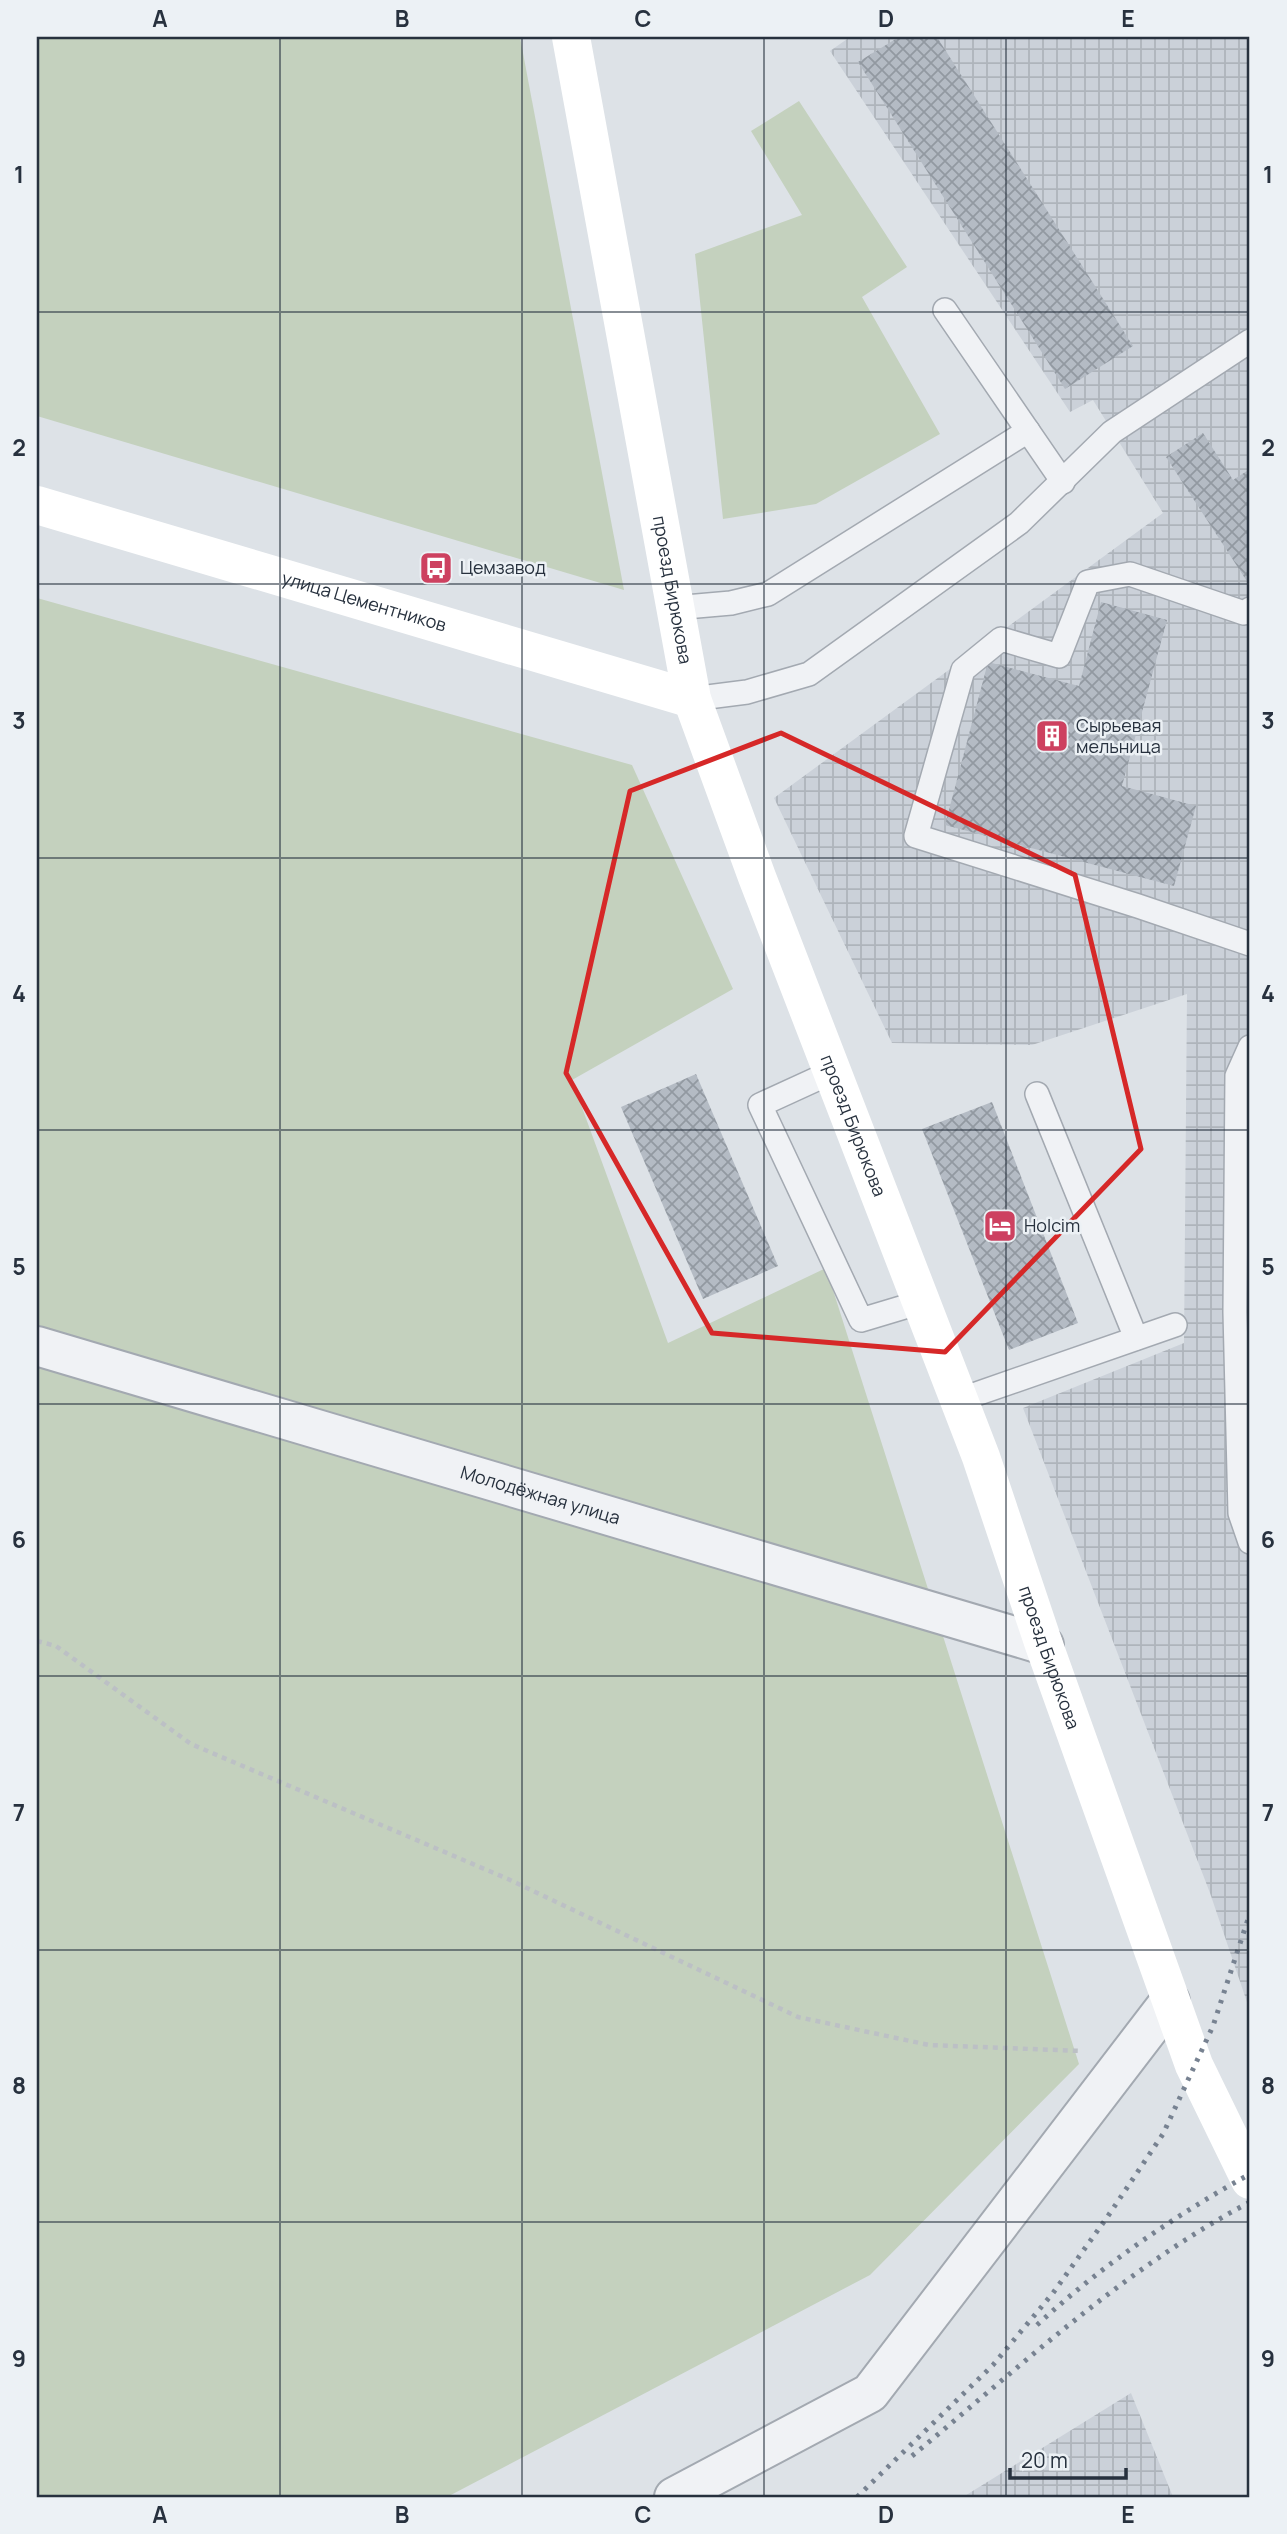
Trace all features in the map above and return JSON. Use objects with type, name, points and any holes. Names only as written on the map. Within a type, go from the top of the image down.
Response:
[{"type":"street","name":"проезд Бирюкова","points":[[571,37],[692,699],[757,877],[981,1457],[1044,1645],[1194,2066],[1250,2180]]},
{"type":"street","name":"улица Цементников","points":[[37,505],[692,699]]},
{"type":"street","name":"Молодёжная улица","points":[[37,1346],[1044,1645]]},
{"type":"street","points":[[674,2497],[870,2393],[1170,2001]]},
{"type":"lane","points":[[945,310],[1063,482]]},
{"type":"lane","points":[[692,699],[747,692],[809,674],[1019,523],[1112,432],[1250,341]]},
{"type":"lane","points":[[674,608],[731,603],[768,594],[1028,431]]},
{"type":"lane","points":[[1250,609],[1244,613],[1130,575],[1088,582],[1059,656],[1001,639],[963,670],[916,836],[1125,901],[1250,944]]},
{"type":"lane","points":[[1250,1047],[1237,1076],[1235,1298],[1240,1513],[1250,1542]]},
{"type":"lane","points":[[832,1072],[760,1105],[861,1320],[921,1302]]},
{"type":"lane","points":[[1037,1094],[1136,1338]]},
{"type":"lane","points":[[959,1400],[1175,1325]]},
{"type":"path","points":[[37,1641],[56,1646],[191,1744],[508,1879],[798,2017],[929,2045],[1093,2052]]},
{"type":"highlighted area","points":[[781,733],[1075,875],[1141,1149],[945,1352],[712,1333],[566,1073],[630,791]]},
{"type":"shaded area","points":[[850,37],[1250,37],[1250,2011],[1210,1893],[1023,1408],[1184,1343],[1187,994],[1032,1045],[892,1043],[774,798],[1163,513],[1093,400],[1070,412],[830,51]]},
{"type":"shaded area","points":[[1131,2393],[1173,2497],[963,2497]]},
{"type":"green space","points":[[37,37],[520,37],[624,590],[37,416]]},
{"type":"green space","points":[[799,101],[907,267],[862,297],[940,434],[816,504],[723,519],[695,254],[802,215],[751,131]]},
{"type":"green space","points":[[37,598],[632,765],[733,989],[572,1080],[668,1343],[826,1268],[1079,2064],[870,2275],[447,2497],[37,2497]]},
{"type":"building","points":[[899,37],[937,37],[1133,346],[1065,389],[858,62]]},
{"type":"building","points":[[1203,433],[1233,480],[1250,469],[1250,586],[1166,457]]},
{"type":"building","name":"Сырьевая мельница","points":[[1101,602],[1167,620],[1122,786],[1196,806],[1174,886],[945,825],[988,662],[1079,686]]},
{"type":"building","points":[[696,1074],[778,1266],[703,1299],[621,1107]]},
{"type":"building","name":"Holcim","points":[[992,1102],[1078,1323],[1009,1350],[922,1129]]},
{"type":"railway","points":[[857,2497],[993,2365],[1053,2293],[1108,2216],[1163,2134],[1213,2026],[1250,1913]]},
{"type":"railway","points":[[1037,2325],[1087,2282],[1139,2243],[1250,2174]]},
{"type":"railway","points":[[912,2456],[1034,2353],[1117,2288],[1204,2228],[1250,2202]]},
{"type":"place","name":"Цемзавод","points":[[436,568]]},
{"type":"place","name":"Сырьевая мельница","points":[[1052,736]]},
{"type":"place","name":"Holcim","points":[[1000,1226]]}]
